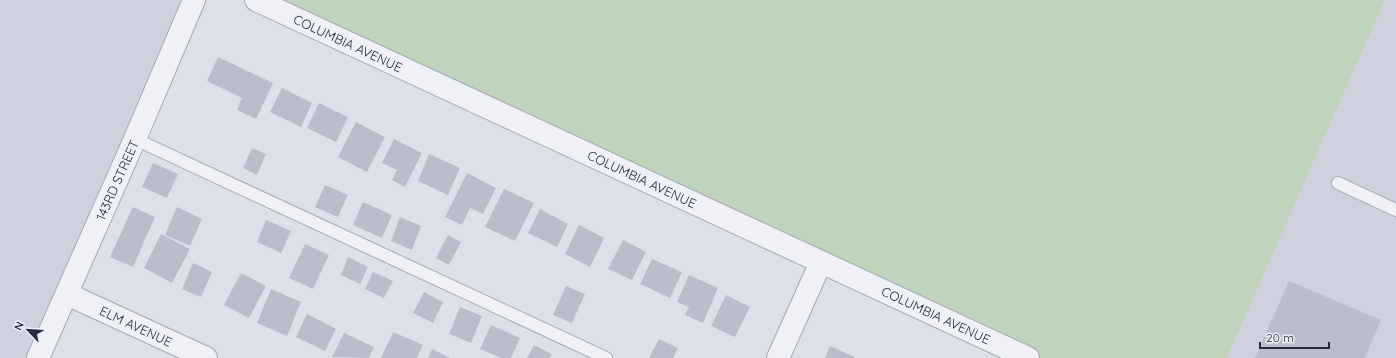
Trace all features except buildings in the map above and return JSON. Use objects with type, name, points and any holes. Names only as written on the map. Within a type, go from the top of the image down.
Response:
[{"type":"street","name":"143RD STREET","points":[[38,358],[135,139],[194,0]]},
{"type":"street","name":"COLUMBIA AVENUE","points":[[256,0],[1028,358]]},
{"type":"street","points":[[778,358],[821,262]]},
{"type":"street","name":"ELM AVENUE","points":[[67,294],[206,358]]},
{"type":"lane","points":[[135,139],[606,358]]},
{"type":"lane","points":[[1338,184],[1396,210]]},
{"type":"shaded area","points":[[0,0],[194,0],[38,358],[0,358]]},
{"type":"shaded area","points":[[1385,0],[1396,0],[1396,358],[1227,358]]},
{"type":"green space","points":[[256,0],[1385,0],[1227,358],[1028,358]]}]
